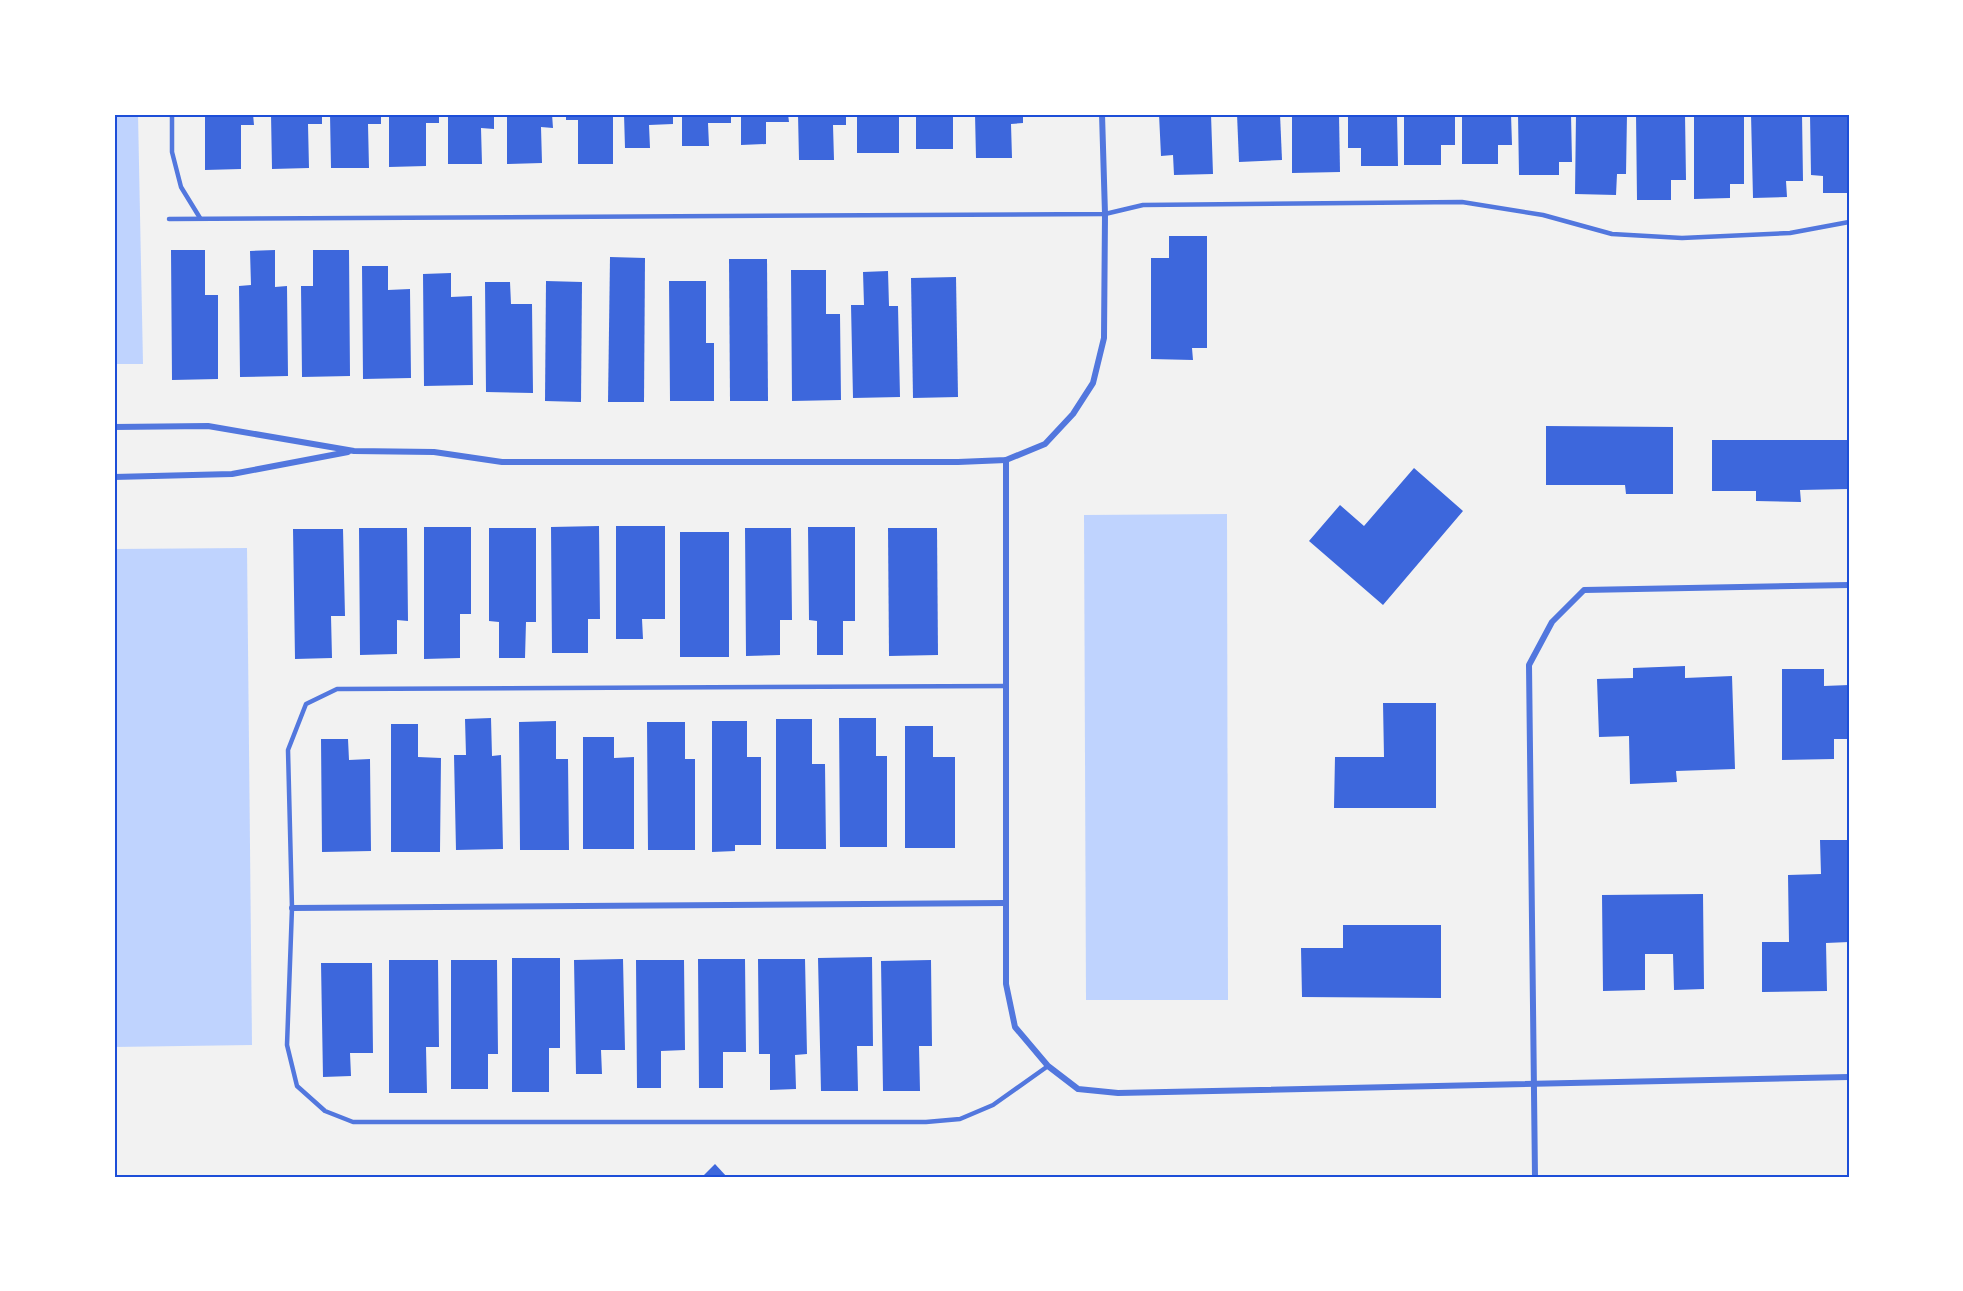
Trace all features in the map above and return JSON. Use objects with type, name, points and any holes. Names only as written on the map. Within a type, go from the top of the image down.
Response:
[{"type":"street","points":[[114,427],[208,426],[354,451],[434,452],[502,462],[958,462],[1006,460],[1045,444],[1073,414],[1093,383],[1104,338],[1105,214],[1102,114]]},
{"type":"street","points":[[114,477],[232,474],[354,451]]},
{"type":"street","points":[[1006,460],[1006,984],[1015,1027],[1048,1066],[1078,1089],[1118,1093],[1849,1077]]},
{"type":"street","points":[[1535,1177],[1529,665],[1552,622],[1584,591],[1849,585]]},
{"type":"street","points":[[292,908],[1005,903]]},
{"type":"lane","points":[[172,114],[172,152],[181,187],[200,218]]},
{"type":"lane","points":[[169,219],[1105,214],[1143,205],[1462,202],[1543,215],[1612,234],[1682,238],[1790,233],[1849,222]]},
{"type":"lane","points":[[1006,686],[337,689],[306,704],[288,750],[292,908],[287,1045],[297,1086],[325,1111],[353,1122],[926,1122],[960,1119],[993,1105],[1048,1066]]},
{"type":"water","points":[[114,114],[138,114],[143,364],[114,364]]},
{"type":"water","points":[[1227,514],[1228,1000],[1086,1000],[1084,515]]},
{"type":"water","points":[[247,548],[252,1045],[114,1047],[114,549]]},
{"type":"building","points":[[205,114],[253,114],[254,125],[241,125],[241,169],[205,170]]},
{"type":"building","points":[[271,114],[322,114],[322,124],[308,124],[309,168],[272,169]]},
{"type":"building","points":[[330,114],[381,114],[381,124],[368,124],[369,168],[331,168]]},
{"type":"building","points":[[389,114],[439,114],[439,123],[426,123],[426,166],[389,167]]},
{"type":"building","points":[[448,114],[494,114],[494,129],[481,128],[482,164],[448,164]]},
{"type":"building","points":[[507,114],[552,114],[553,128],[541,127],[542,163],[507,164]]},
{"type":"building","points":[[566,114],[613,114],[613,164],[578,164],[578,120],[566,120]]},
{"type":"building","points":[[624,114],[673,114],[673,124],[649,125],[650,148],[625,148]]},
{"type":"building","points":[[682,114],[731,114],[731,123],[708,123],[709,146],[682,146]]},
{"type":"building","points":[[741,114],[788,114],[789,122],[766,122],[766,144],[741,145]]},
{"type":"building","points":[[798,114],[846,114],[846,125],[833,125],[834,160],[799,160]]},
{"type":"building","points":[[857,114],[899,114],[899,153],[857,153]]},
{"type":"building","points":[[916,114],[953,114],[953,149],[916,149]]},
{"type":"building","points":[[975,114],[1023,114],[1023,123],[1011,124],[1012,158],[976,158]]},
{"type":"building","points":[[1159,114],[1211,114],[1213,174],[1174,175],[1173,155],[1161,156]]},
{"type":"building","points":[[1237,114],[1280,114],[1282,160],[1239,162]]},
{"type":"building","points":[[1292,114],[1339,114],[1340,172],[1292,173]]},
{"type":"building","points":[[1348,114],[1397,114],[1398,166],[1361,166],[1361,148],[1348,148]]},
{"type":"building","points":[[1404,114],[1455,114],[1455,145],[1441,145],[1441,165],[1404,165]]},
{"type":"building","points":[[1462,114],[1511,114],[1512,145],[1498,145],[1498,164],[1462,164]]},
{"type":"building","points":[[1518,114],[1571,114],[1572,162],[1559,162],[1559,175],[1519,175]]},
{"type":"building","points":[[1576,114],[1627,114],[1626,174],[1617,174],[1616,195],[1575,194]]},
{"type":"building","points":[[1636,114],[1685,114],[1686,180],[1671,180],[1671,200],[1637,200]]},
{"type":"building","points":[[1694,114],[1744,114],[1744,184],[1730,184],[1730,198],[1694,199]]},
{"type":"building","points":[[1751,114],[1802,114],[1803,181],[1786,181],[1787,197],[1753,198]]},
{"type":"building","points":[[1810,114],[1849,114],[1849,193],[1823,193],[1823,176],[1811,175]]},
{"type":"building","points":[[1169,236],[1207,236],[1207,348],[1192,348],[1193,360],[1151,359],[1151,258],[1169,258]]},
{"type":"building","points":[[171,250],[205,250],[205,295],[218,295],[218,379],[172,380]]},
{"type":"building","points":[[275,250],[275,287],[287,286],[288,376],[240,377],[239,286],[251,285],[250,251]]},
{"type":"building","points":[[313,250],[349,250],[350,376],[302,377],[301,286],[313,286]]},
{"type":"building","points":[[610,257],[645,258],[644,402],[608,402]]},
{"type":"building","points":[[729,259],[767,259],[768,401],[730,401]]},
{"type":"building","points":[[362,266],[388,266],[388,290],[410,289],[411,378],[363,379]]},
{"type":"building","points":[[791,270],[826,270],[826,314],[840,314],[841,400],[792,401]]},
{"type":"building","points":[[888,271],[889,306],[898,306],[900,397],[853,398],[851,305],[864,305],[863,272]]},
{"type":"building","points":[[451,273],[451,297],[472,296],[473,385],[424,386],[423,274]]},
{"type":"building","points":[[956,277],[958,397],[913,398],[911,278]]},
{"type":"building","points":[[546,281],[582,282],[581,402],[545,401]]},
{"type":"building","points":[[669,281],[706,281],[706,343],[714,343],[714,401],[670,401]]},
{"type":"building","points":[[485,282],[510,282],[511,304],[532,304],[533,393],[486,392]]},
{"type":"building","points":[[1546,426],[1673,427],[1673,494],[1626,494],[1625,485],[1546,485]]},
{"type":"building","points":[[1712,440],[1849,440],[1849,489],[1800,490],[1801,502],[1756,501],[1756,491],[1712,491]]},
{"type":"building","points":[[1414,468],[1463,511],[1383,605],[1309,541],[1340,505],[1364,526]]},
{"type":"building","points":[[599,526],[600,619],[588,619],[588,653],[552,653],[551,527]]},
{"type":"building","points":[[616,526],[665,526],[665,619],[642,619],[643,639],[616,639]]},
{"type":"building","points":[[424,527],[471,527],[471,614],[460,614],[460,658],[424,659]]},
{"type":"building","points":[[808,527],[855,527],[855,621],[843,621],[843,655],[817,655],[817,621],[809,620]]},
{"type":"building","points":[[359,528],[407,528],[408,621],[397,620],[397,654],[360,655]]},
{"type":"building","points":[[489,528],[536,528],[536,622],[526,622],[525,658],[499,658],[499,622],[489,621]]},
{"type":"building","points":[[745,528],[791,528],[792,620],[780,620],[780,655],[746,656]]},
{"type":"building","points":[[888,528],[937,528],[938,655],[889,656]]},
{"type":"building","points":[[293,529],[343,529],[345,616],[331,616],[332,658],[295,659]]},
{"type":"building","points":[[680,532],[729,532],[729,657],[680,657]]},
{"type":"building","points":[[1685,666],[1685,678],[1732,676],[1735,769],[1676,771],[1677,782],[1630,784],[1629,736],[1599,737],[1597,679],[1633,678],[1633,668]]},
{"type":"building","points":[[1782,669],[1824,669],[1824,686],[1849,685],[1849,739],[1834,739],[1834,759],[1782,760]]},
{"type":"building","points":[[1383,703],[1436,703],[1436,808],[1334,808],[1335,757],[1384,757]]},
{"type":"building","points":[[491,718],[492,756],[501,755],[503,849],[456,850],[454,755],[466,755],[465,719]]},
{"type":"building","points":[[839,718],[876,718],[876,756],[887,756],[887,847],[840,847]]},
{"type":"building","points":[[776,719],[812,719],[812,764],[825,764],[826,849],[776,849]]},
{"type":"building","points":[[556,721],[556,759],[568,759],[569,850],[520,850],[519,722]]},
{"type":"building","points":[[712,721],[747,721],[747,757],[761,757],[761,845],[735,845],[735,851],[712,852]]},
{"type":"building","points":[[647,722],[685,722],[685,759],[695,759],[695,850],[648,850]]},
{"type":"building","points":[[391,724],[418,724],[418,757],[441,758],[440,852],[391,852]]},
{"type":"building","points":[[905,726],[933,726],[933,757],[955,757],[955,848],[905,848]]},
{"type":"building","points":[[583,737],[614,737],[614,758],[634,757],[634,849],[583,849]]},
{"type":"building","points":[[321,739],[348,739],[349,760],[370,759],[371,851],[322,852]]},
{"type":"building","points":[[1820,840],[1849,840],[1849,942],[1826,943],[1827,991],[1762,992],[1762,942],[1789,942],[1788,875],[1821,874]]},
{"type":"building","points":[[1703,894],[1704,989],[1674,990],[1673,954],[1645,954],[1645,990],[1603,991],[1602,895]]},
{"type":"building","points":[[1343,925],[1441,925],[1441,998],[1302,997],[1301,948],[1343,948]]},
{"type":"building","points":[[872,957],[873,1046],[857,1046],[858,1091],[821,1091],[818,958]]},
{"type":"building","points":[[512,958],[560,958],[560,1048],[549,1048],[549,1092],[512,1092]]},
{"type":"building","points":[[623,959],[625,1050],[601,1050],[602,1074],[576,1074],[574,960]]},
{"type":"building","points":[[698,959],[745,959],[746,1052],[723,1052],[723,1088],[699,1088]]},
{"type":"building","points":[[758,959],[805,959],[807,1054],[795,1055],[796,1089],[770,1090],[770,1054],[759,1054]]},
{"type":"building","points":[[389,960],[438,960],[439,1047],[426,1047],[427,1093],[389,1093]]},
{"type":"building","points":[[451,960],[497,960],[498,1054],[488,1054],[488,1089],[451,1089]]},
{"type":"building","points":[[636,960],[684,960],[685,1050],[661,1051],[661,1088],[637,1088]]},
{"type":"building","points":[[931,960],[932,1046],[919,1046],[920,1091],[883,1091],[881,961]]},
{"type":"building","points":[[321,963],[372,963],[373,1053],[350,1053],[351,1076],[323,1077]]},
{"type":"building","points":[[715,1164],[727,1177],[702,1177]]}]
